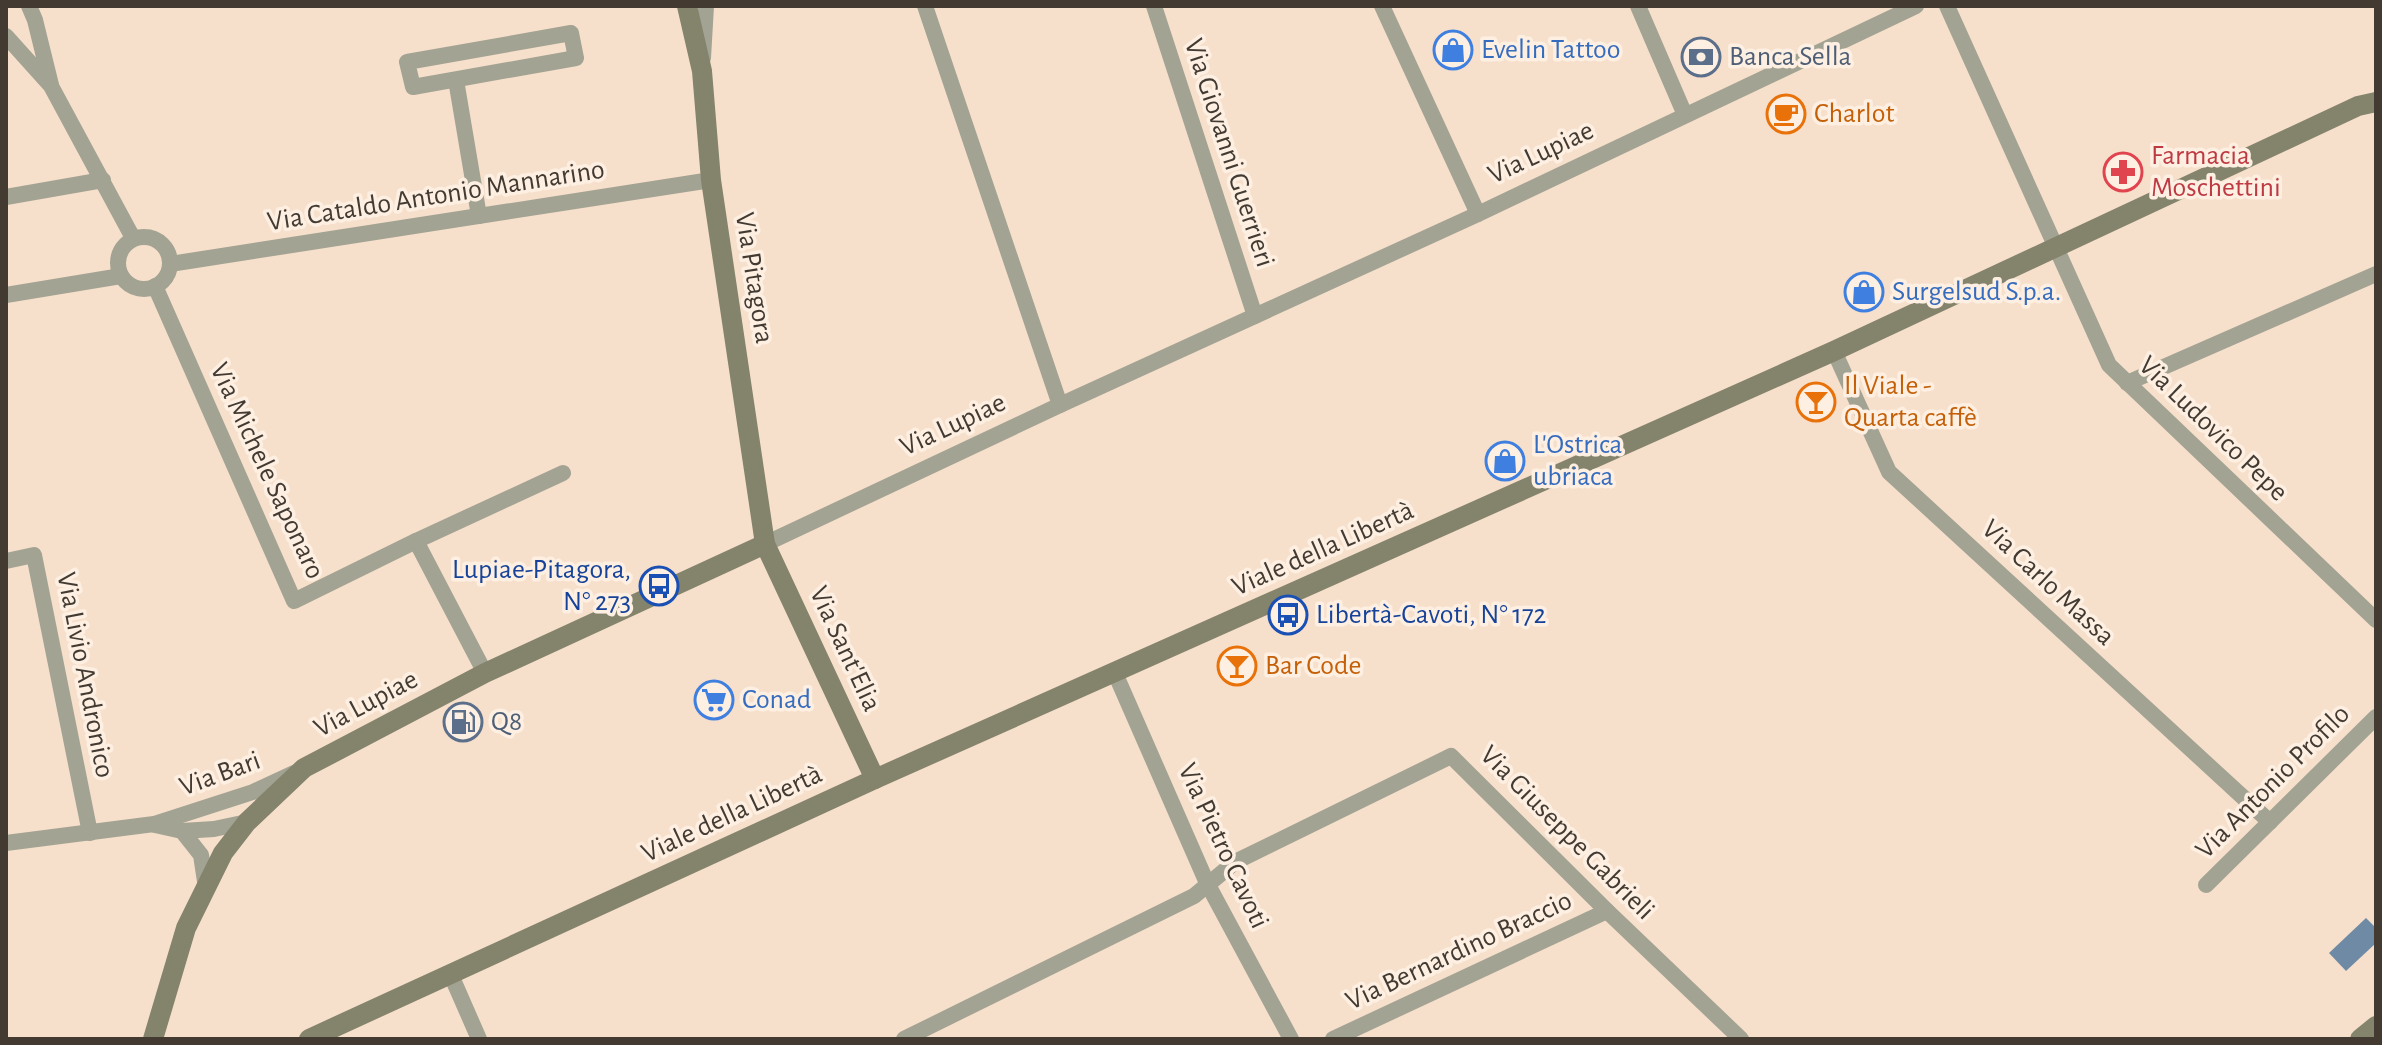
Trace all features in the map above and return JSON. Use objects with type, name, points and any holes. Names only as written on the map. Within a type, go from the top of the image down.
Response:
[{"type":"main road","name":"Via Pitagora","points":[[694,9],[711,180],[765,544]]},
{"type":"main road","name":"Viale della Libertà","points":[[309,1039],[875,779],[1834,351],[2367,104],[2376,91]]},
{"type":"main road","name":"Via Lupiae","points":[[153,1039],[186,928],[223,853],[247,822],[304,768],[485,673],[765,544]]},
{"type":"main road","name":"Via Sant'Elia","points":[[765,544],[875,779]]},
{"type":"main road","points":[[2360,1039],[2376,1026]]},
{"type":"street","points":[[29,6],[51,86]]},
{"type":"street","points":[[925,6],[1060,405]]},
{"type":"street","name":"Via Giovanni Guerrieri","points":[[1154,6],[1255,316]]},
{"type":"street","points":[[1382,6],[1478,214]]},
{"type":"street","points":[[1638,6],[1685,115]]},
{"type":"street","name":"Via Lupiae","points":[[765,544],[1478,214],[1916,6]]},
{"type":"street","name":"Via Ludovico Pepe","points":[[1947,6],[2109,365],[2376,620]]},
{"type":"street","points":[[571,33],[576,58],[456,80],[413,87],[407,62],[571,33]]},
{"type":"street","points":[[6,36],[51,86],[133,238]]},
{"type":"street","points":[[456,80],[479,216]]},
{"type":"street","points":[[6,197],[103,180]]},
{"type":"street","name":"Via Cataldo Antonio Mannarino","points":[[170,264],[711,180]]},
{"type":"street","points":[[144,236],[163,244],[169,253],[170,264],[168,273],[155,286],[146,289],[127,284],[117,265],[118,254],[124,244],[144,236]]},
{"type":"street","points":[[2127,383],[2376,274]]},
{"type":"street","points":[[6,295],[121,276]]},
{"type":"street","name":"Via Michele Saponaro","points":[[155,286],[294,601],[563,473]]},
{"type":"street","name":"Via Carlo Massa","points":[[1834,351],[1889,472],[2270,822]]},
{"type":"street","points":[[416,541],[485,673]]},
{"type":"street","name":"Via Livio Andronico","points":[[6,561],[34,555],[90,833]]},
{"type":"street","name":"Via Pietro Cavoti","points":[[1115,673],[1207,883],[1291,1039]]},
{"type":"street","name":"Via Antonio Profilo","points":[[2206,885],[2376,717]]},
{"type":"street","name":"Via Giuseppe Gabrieli","points":[[1207,883],[1235,862],[1451,756],[1741,1039]]},
{"type":"street","name":"Via Bari","points":[[6,843],[154,824],[253,792],[304,768]]},
{"type":"street","name":"Via Bari","points":[[154,824],[182,831],[214,829],[247,822]]},
{"type":"street","name":"Via Bari","points":[[182,831],[201,855],[206,888]]},
{"type":"street","points":[[904,1039],[1194,896],[1207,883]]},
{"type":"street","name":"Via Bernardino Braccio","points":[[1333,1039],[1607,911]]},
{"type":"street","points":[[451,975],[479,1039]]},
{"type":"water","points":[[2366,918],[2376,928],[2376,943],[2346,971],[2329,953]]},
{"type":"place","name":"Evelin Tattoo","points":[[1453,50]]},
{"type":"place","name":"Banca Sella","points":[[1701,57]]},
{"type":"place","name":"Charlot","points":[[1786,114]]},
{"type":"place","name":"Farmacia Moschettini","points":[[2123,172]]},
{"type":"place","name":"Surgelsud S.p.a.","points":[[1864,292]]},
{"type":"place","name":"Il Viale - Quarta caffè","points":[[1816,402]]},
{"type":"place","name":"L'Ostrica ubriaca","points":[[1505,461]]},
{"type":"place","name":"Lupiae-Pitagora, N° 273","points":[[659,586]]},
{"type":"place","name":"Libertà-Cavoti, N° 172","points":[[1288,615]]},
{"type":"place","name":"Bar Code","points":[[1237,666]]},
{"type":"place","name":"Conad","points":[[714,700]]},
{"type":"place","name":"Q8","points":[[463,722]]}]
